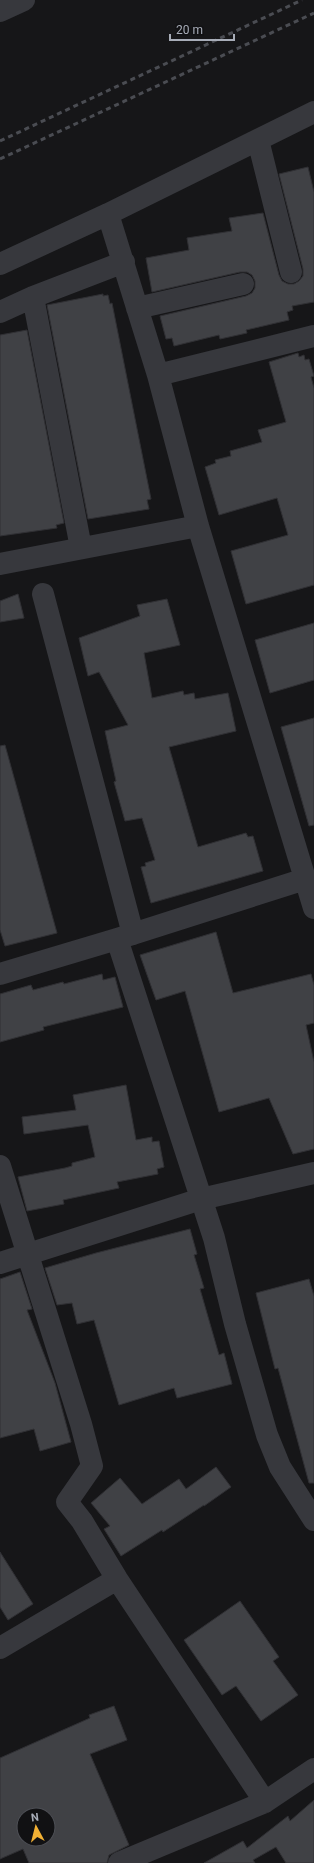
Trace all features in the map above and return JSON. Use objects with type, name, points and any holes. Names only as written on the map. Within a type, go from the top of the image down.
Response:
[{"type":"street","points":[[0,11],[24,0]]},
{"type":"street","points":[[0,264],[108,214],[314,112]]},
{"type":"street","points":[[258,140],[291,272]]},
{"type":"street","points":[[108,214],[158,375],[198,526],[306,857],[305,880],[314,908]]},
{"type":"street","points":[[0,312],[33,297],[124,262]]},
{"type":"street","points":[[138,308],[244,284]]},
{"type":"street","points":[[33,297],[81,548]]},
{"type":"street","points":[[158,375],[314,336]]},
{"type":"street","points":[[0,564],[198,526]]},
{"type":"street","points":[[43,594],[125,937],[201,1199],[214,1238],[235,1324],[267,1435],[280,1467],[314,1520]]},
{"type":"street","points":[[0,974],[125,937],[305,880]]},
{"type":"street","points":[[0,1166],[81,1424],[92,1466],[67,1502],[82,1521],[117,1579],[265,1802]]},
{"type":"street","points":[[0,1262],[201,1199],[314,1173]]},
{"type":"street","points":[[0,1648],[117,1579]]},
{"type":"street","points":[[119,1863],[265,1802],[314,1769]]},
{"type":"building","points":[[308,167],[314,192],[314,302],[292,306],[293,310],[287,312],[289,320],[246,330],[247,333],[220,339],[219,335],[174,346],[172,338],[166,339],[160,316],[246,296],[252,293],[255,288],[255,281],[252,275],[247,272],[240,272],[152,292],[146,258],[189,250],[187,238],[232,231],[229,218],[263,213],[279,275],[282,281],[288,284],[294,284],[303,276],[303,269],[279,174]]},
{"type":"building","points":[[103,294],[103,296],[108,295],[110,304],[112,303],[151,499],[147,500],[149,509],[88,519],[47,305]]},
{"type":"building","points":[[27,330],[64,523],[56,525],[57,528],[0,536],[0,335]]},
{"type":"building","points":[[298,353],[299,357],[304,355],[305,360],[309,359],[314,376],[311,377],[314,388],[314,585],[246,604],[231,551],[288,535],[277,498],[219,515],[205,467],[216,463],[215,460],[231,456],[230,451],[262,442],[258,430],[286,422],[269,362]]},
{"type":"building","points":[[18,594],[24,618],[0,622],[0,601]]},
{"type":"building","points":[[167,599],[180,645],[144,653],[152,698],[183,691],[184,695],[194,693],[195,699],[228,693],[236,731],[169,747],[198,847],[246,833],[248,837],[253,836],[263,871],[151,903],[141,867],[146,866],[145,863],[155,860],[142,818],[125,821],[114,782],[116,781],[105,731],[128,725],[99,672],[88,676],[79,638],[140,616],[137,605]]},
{"type":"building","points":[[314,623],[314,680],[270,693],[255,640]]},
{"type":"building","points":[[314,718],[314,825],[309,826],[281,727]]},
{"type":"building","points":[[5,745],[57,933],[5,946],[0,930],[0,746]]},
{"type":"building","points":[[216,932],[233,993],[311,974],[314,985],[314,1023],[306,1025],[314,1062],[314,1149],[293,1154],[269,1098],[219,1112],[185,991],[156,1000],[140,955]]},
{"type":"building","points":[[102,974],[103,980],[115,977],[123,1007],[43,1027],[44,1030],[0,1042],[0,994],[31,985],[33,990]]},
{"type":"building","points":[[126,1085],[136,1140],[152,1137],[152,1142],[159,1141],[164,1167],[157,1169],[158,1174],[117,1182],[119,1188],[63,1200],[64,1204],[27,1211],[18,1177],[65,1168],[72,1166],[72,1163],[95,1157],[88,1125],[24,1134],[22,1117],[76,1110],[73,1095]]},
{"type":"building","points":[[190,1229],[197,1254],[194,1255],[204,1288],[200,1289],[219,1355],[224,1353],[232,1384],[177,1398],[174,1388],[119,1405],[94,1320],[77,1324],[72,1303],[57,1305],[45,1268],[96,1253]]},
{"type":"building","points":[[20,1272],[32,1309],[27,1310],[55,1383],[71,1442],[40,1451],[34,1429],[0,1438],[0,1279]]},
{"type":"building","points":[[309,1279],[314,1296],[314,1483],[309,1483],[278,1368],[275,1369],[256,1293]]},
{"type":"building","points":[[216,1467],[231,1487],[163,1532],[162,1530],[121,1556],[104,1529],[110,1526],[91,1503],[120,1478],[142,1504],[179,1479],[186,1489]]},
{"type":"building","points":[[0,1552],[33,1604],[8,1620],[0,1607]]},
{"type":"building","points":[[240,1601],[279,1657],[273,1661],[298,1695],[261,1721],[236,1686],[222,1695],[184,1640]]},
{"type":"building","points":[[114,1706],[127,1740],[90,1754],[129,1845],[109,1855],[107,1863],[29,1863],[23,1849],[0,1859],[0,1758],[90,1718],[89,1715]]},
{"type":"building","points":[[314,1800],[314,1863],[286,1863],[276,1847],[253,1860],[255,1863],[204,1863],[243,1841],[247,1848],[288,1816],[290,1821]]},
{"type":"railway","points":[[0,141],[302,0]]},
{"type":"railway","points":[[0,159],[314,13]]}]
